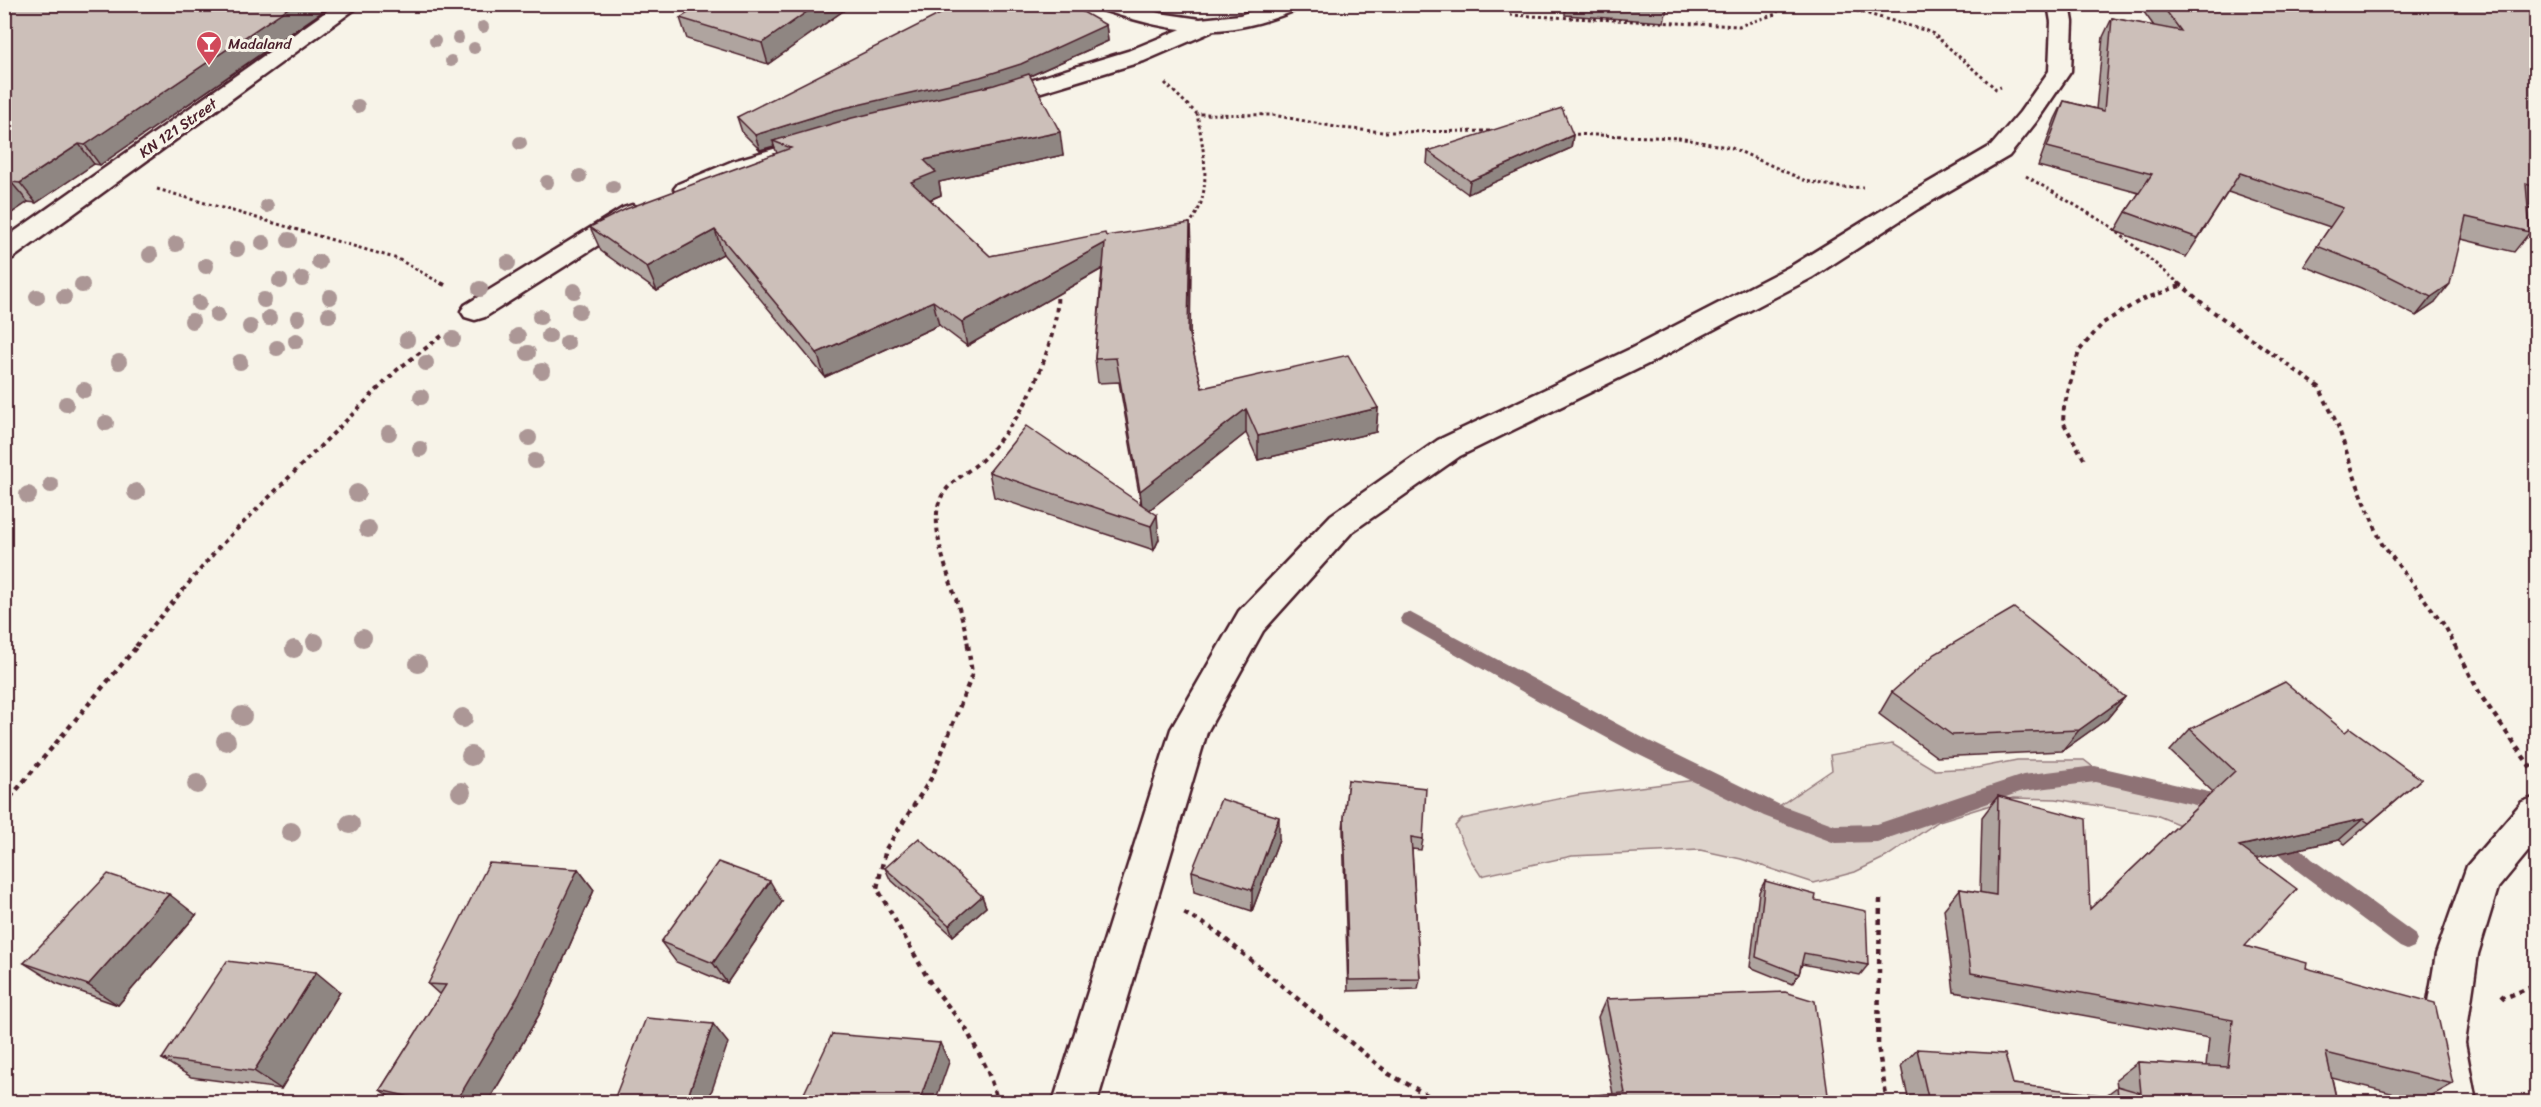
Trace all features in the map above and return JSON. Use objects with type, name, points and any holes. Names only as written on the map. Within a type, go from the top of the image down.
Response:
[{"type":"street","name":"KN 121 Street","points":[[4,252],[352,4]]},
{"type":"street","points":[[1107,4],[1140,15],[1203,27],[1241,24],[1291,4]]},
{"type":"street","points":[[1075,1102],[1190,729],[1251,621],[1342,523],[1449,448],[1640,356],[1803,271],[2000,151],[2028,117],[2060,71],[2062,22],[2059,4]]},
{"type":"street","points":[[966,106],[1136,56],[1203,27]]},
{"type":"street","points":[[475,311],[637,210],[742,166],[817,143]]},
{"type":"street","points":[[2454,1102],[2443,1043],[2457,954],[2481,879],[2536,814]]},
{"type":"path","points":[[1510,15],[1739,26],[1776,14],[1782,4]]},
{"type":"path","points":[[1833,4],[1930,32],[1996,88],[2060,71]]},
{"type":"path","points":[[1136,56],[1197,114],[1204,148],[1204,191],[1193,222],[1186,226]]},
{"type":"path","points":[[1197,114],[1239,112],[1272,114],[1345,129],[1400,133],[1502,131]]},
{"type":"path","points":[[1569,134],[1679,138],[1732,148],[1806,181],[1843,188],[1864,187]]},
{"type":"path","points":[[1993,156],[2110,226],[2208,308],[2319,387],[2338,426],[2356,481],[2382,544],[2445,626],[2481,696],[2536,774]]},
{"type":"path","points":[[4,805],[220,546],[397,370],[475,311],[448,287],[398,259],[152,187],[106,178]]},
{"type":"path","points":[[998,1102],[987,1069],[966,1029],[932,984],[877,888],[886,849],[932,777],[972,675],[966,627],[942,554],[937,512],[948,485],[985,457],[1026,402],[1047,350],[1059,302],[1057,284]]},
{"type":"path","points":[[2084,459],[2063,422],[2064,407],[2079,351],[2103,323],[2141,300],[2181,286]]},
{"type":"path","points":[[1140,890],[1213,929],[1389,1074],[1440,1102]]},
{"type":"path","points":[[1880,899],[1878,1046],[1887,1102]]},
{"type":"shaded area","points":[[1892,744],[1935,770],[1977,768],[2017,760],[2084,760],[2106,777],[2139,790],[2166,782],[2197,800],[2220,818],[2197,832],[2156,815],[2056,799],[2013,798],[1939,821],[1886,857],[1855,872],[1814,883],[1741,859],[1700,850],[1572,856],[1481,876],[1470,859],[1455,826],[1462,819],[1577,795],[1719,777],[1744,790],[1751,804],[1776,808],[1832,770],[1830,755]]},
{"type":"building","points":[[294,4],[85,145],[79,144],[20,183],[11,182],[4,186],[4,5]]},
{"type":"building","points":[[702,4],[818,4],[762,43],[680,18]]},
{"type":"building","points":[[960,4],[1069,4],[1106,25],[1021,64],[980,77],[836,110],[755,135],[737,117]]},
{"type":"building","points":[[2161,4],[2536,4],[2536,187],[2526,184],[2530,232],[2466,217],[2450,284],[2431,297],[2375,269],[2317,246],[2343,208],[2240,173],[2198,238],[2126,212],[2152,174],[2047,147],[2064,101],[2104,111],[2112,18],[2181,31]]},
{"type":"building","points":[[1029,74],[1060,132],[924,160],[936,172],[911,182],[990,256],[1105,233],[1106,236],[1190,223],[1188,331],[1202,388],[1348,355],[1378,408],[1258,436],[1246,409],[1140,491],[1116,358],[1095,359],[1105,243],[962,322],[933,301],[817,353],[715,230],[647,267],[590,227],[626,209],[791,148],[773,141],[852,118],[994,85]]},
{"type":"building","points":[[1562,108],[1573,135],[1470,181],[1428,151]]},
{"type":"building","points":[[1026,426],[1157,515],[1151,526],[989,472]]},
{"type":"building","points":[[2014,608],[2125,697],[2079,730],[1952,735],[1892,692],[1935,654]]},
{"type":"building","points":[[2285,682],[2345,732],[2350,728],[2421,779],[2369,823],[2363,819],[2239,846],[2297,889],[2245,946],[2307,963],[2306,968],[2435,1003],[2453,1084],[2326,1053],[2337,1102],[2275,1102],[2242,1094],[2243,1102],[1929,1102],[1917,1049],[2005,1054],[2013,1084],[2118,1097],[2117,1086],[2141,1093],[2138,1062],[2228,1067],[2233,1020],[1971,973],[1960,889],[1996,895],[1998,796],[2086,819],[2090,909],[2235,771],[2190,729]]},
{"type":"building","points":[[1348,780],[1426,788],[1423,839],[1411,837],[1420,979],[1349,980],[1344,818]]},
{"type":"building","points":[[1221,799],[1279,817],[1252,890],[1192,871]]},
{"type":"building","points":[[919,838],[982,896],[949,925],[885,868]]},
{"type":"building","points":[[718,862],[770,881],[713,963],[661,942]]},
{"type":"building","points":[[489,863],[578,869],[519,995],[456,1102],[427,1101],[380,1090],[446,985],[428,984]]},
{"type":"building","points":[[108,874],[169,894],[88,985],[24,963]]},
{"type":"building","points":[[1765,881],[1816,895],[1815,900],[1866,911],[1868,965],[1804,953],[1799,974],[1756,957]]},
{"type":"building","points":[[227,961],[316,972],[254,1071],[162,1059]]},
{"type":"building","points":[[1785,992],[1815,1001],[1829,1102],[1597,1102],[1595,1095],[1625,1093],[1606,999]]},
{"type":"building","points":[[646,1018],[713,1024],[686,1102],[613,1102]]},
{"type":"building","points":[[832,1034],[940,1043],[919,1102],[800,1102]]},
{"type":"waterway","points":[[1409,619],[1543,695],[1640,746],[1771,810],[1835,834],[1877,833],[2023,783],[2095,774],[2226,804]]},
{"type":"waterway","points":[[2273,835],[2305,865],[2407,940]]},
{"type":"place","name":"Madaland","points":[[209,67]]}]
